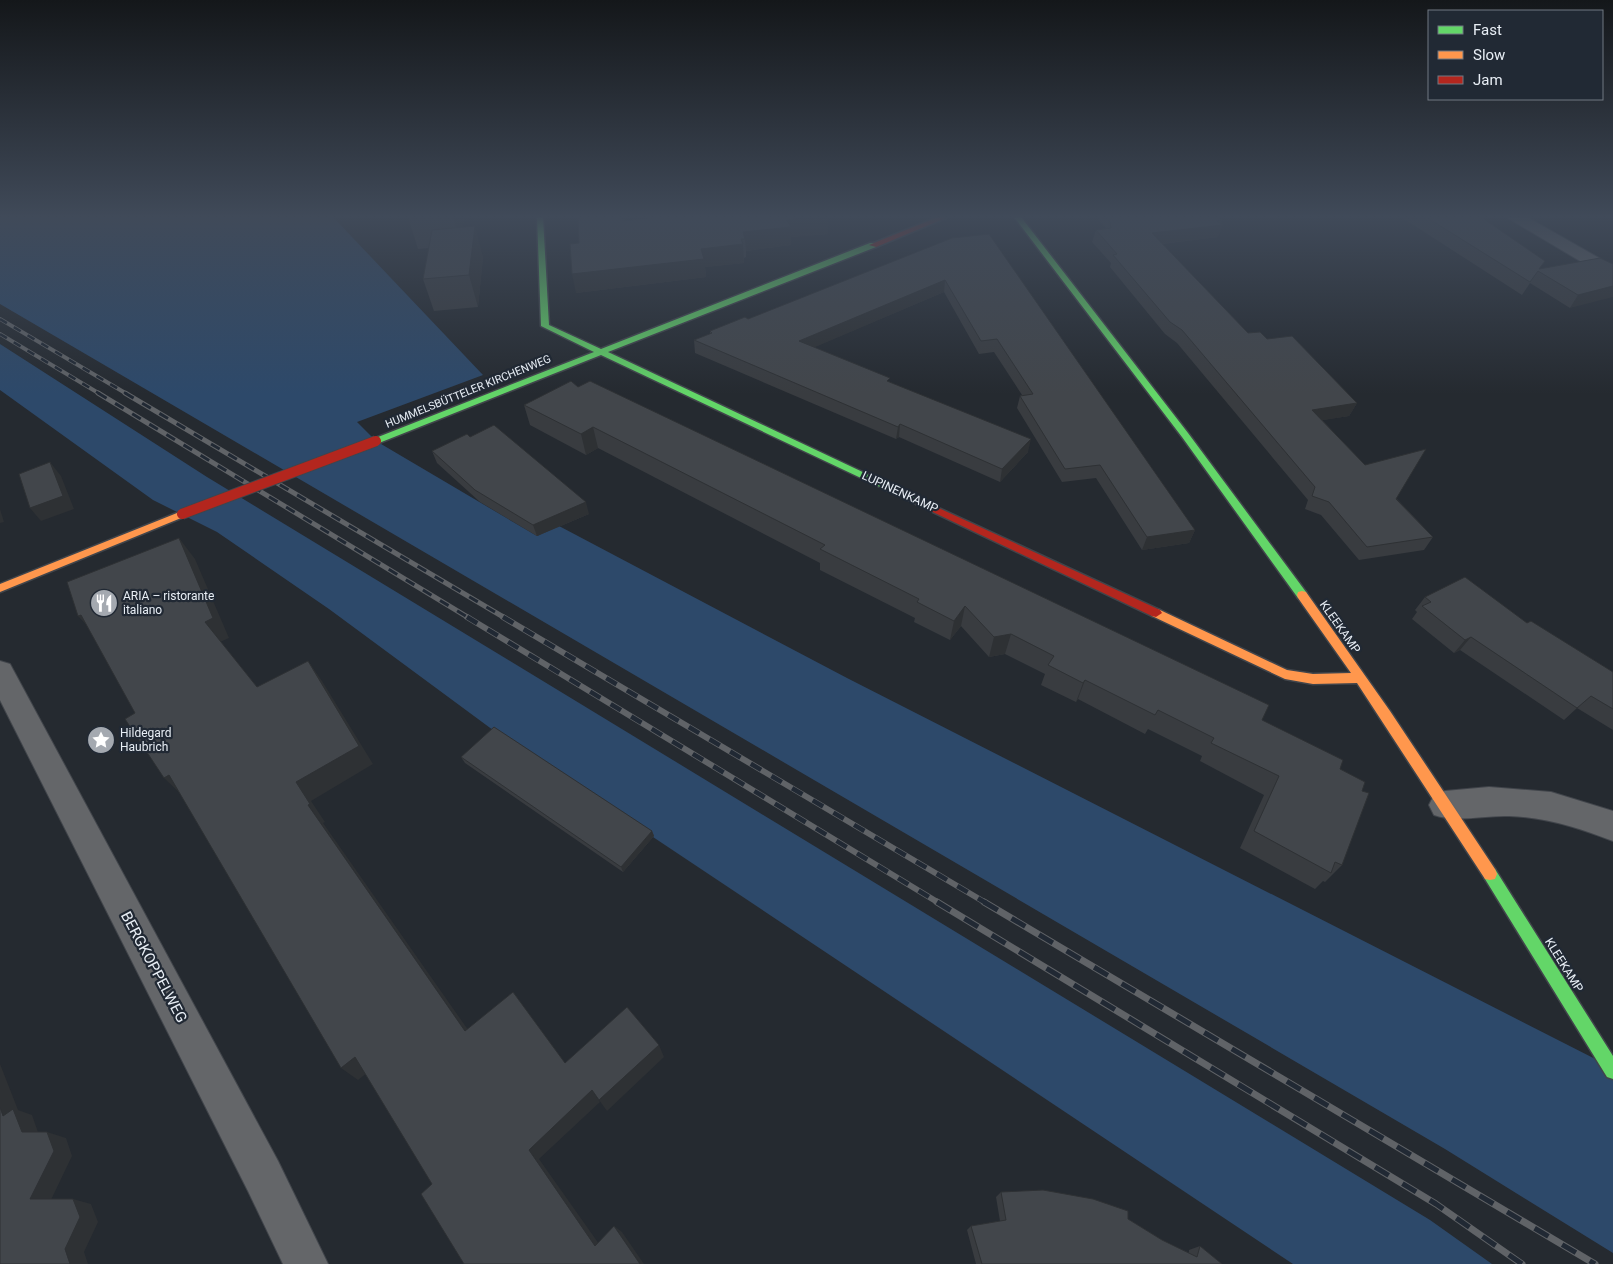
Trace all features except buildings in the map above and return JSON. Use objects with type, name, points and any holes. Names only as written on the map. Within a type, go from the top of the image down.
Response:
[{"type":"street","name":"LUPINENKAMP","points":[[543,276],[545,326],[1285,674],[1313,679],[1359,678]]},
{"type":"street","name":"HUMMELSBÜTTELER KIRCHENWEG","points":[[0,588],[182,514],[376,441],[795,276]]},
{"type":"street","name":"KLEEKAMP","points":[[1062,276],[1239,507],[1359,678],[1445,805],[1610,1066]]},
{"type":"street","name":"BERGKOPPELWEG","points":[[0,672],[263,1176],[306,1264]]},
{"type":"street","points":[[1445,805],[1494,800],[1524,801],[1558,806],[1613,826]]},
{"type":"shaded area","points":[[0,276],[389,276],[483,375],[357,422],[376,441],[537,536],[559,526],[847,678],[1613,1068],[1613,1253],[1445,1149],[0,304]]},
{"type":"shaded area","points":[[0,344],[207,477],[1430,1220],[1492,1264],[1293,1264],[497,733],[329,609],[217,532],[153,500],[0,390]]},
{"type":"railway","points":[[0,319],[127,394]]},
{"type":"railway","points":[[0,334],[100,394]]},
{"type":"railway","points":[[98,393],[469,618]]},
{"type":"railway","points":[[125,393],[505,618]]},
{"type":"railway","points":[[467,617],[939,903]]},
{"type":"railway","points":[[503,617],[986,903]]},
{"type":"railway","points":[[937,902],[1436,1204],[1522,1264]]},
{"type":"railway","points":[[984,902],[1595,1264]]},
{"type":"traffic: fast","points":[[543,276],[545,326],[919,502]]},
{"type":"traffic: fast","points":[[376,441],[794,276]]},
{"type":"traffic: fast","points":[[1062,276],[1185,435],[1302,595]]},
{"type":"traffic: fast","points":[[1490,874],[1613,1071]]},
{"type":"traffic: slow","points":[[0,588],[182,514]]},
{"type":"traffic: slow","points":[[1302,595],[1386,715],[1490,874]]},
{"type":"traffic: slow","points":[[1156,613],[1285,674],[1313,679],[1359,678]]},
{"type":"traffic: jam","points":[[182,514],[376,441]]},
{"type":"traffic: jam","points":[[919,502],[1156,613]]},
{"type":"place","name":"ARIA – ristorante italiano","points":[[104,603]]},
{"type":"place","name":"Hildegard Haubrich","points":[[101,740]]}]
